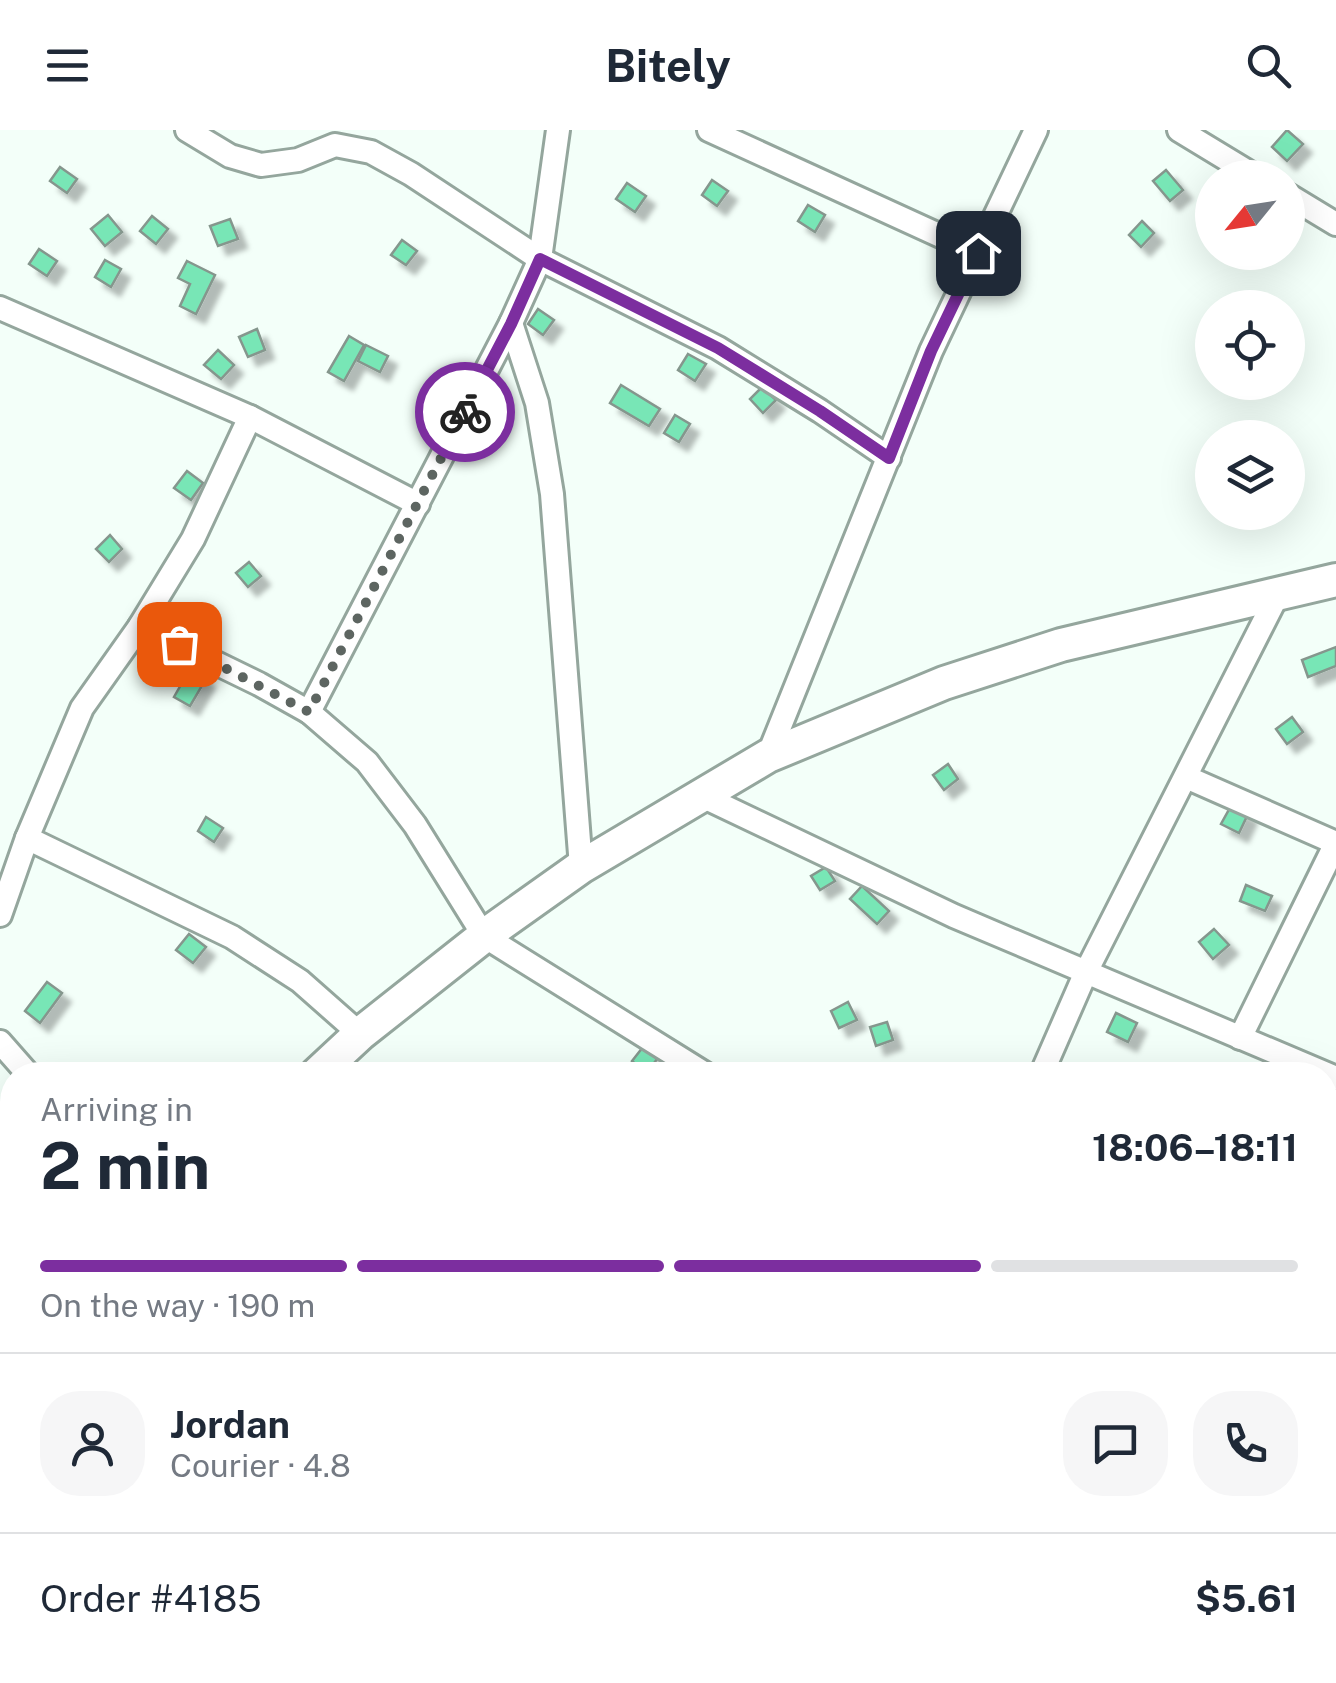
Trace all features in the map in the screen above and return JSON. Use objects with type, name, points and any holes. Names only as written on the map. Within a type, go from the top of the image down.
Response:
[{"type":"main road","points":[[330,1062],[484,936],[581,868],[768,756],[944,683],[1044,651],[1336,580]]},
{"type":"street","points":[[187,130],[230,156],[262,165],[298,160],[334,145],[371,152],[540,259],[718,348],[889,458]]},
{"type":"street","points":[[371,152],[382,130]]},
{"type":"street","points":[[309,712],[511,324],[540,259],[558,130]]},
{"type":"street","points":[[709,130],[978,253]]},
{"type":"street","points":[[768,756],[931,351],[1036,130]]},
{"type":"street","points":[[1179,130],[1228,160]]},
{"type":"street","points":[[1305,205],[1336,224]]},
{"type":"street","points":[[0,308],[250,417],[418,504]]},
{"type":"street","points":[[511,324],[537,404],[552,494],[581,868]]},
{"type":"street","points":[[0,914],[27,838],[82,708],[140,626],[193,539],[250,417]]},
{"type":"street","points":[[1048,1062],[1086,972],[1278,594]]},
{"type":"street","points":[[140,626],[309,712],[368,762],[415,826],[484,936],[685,1062]]},
{"type":"street","points":[[1186,777],[1336,843],[1240,1038]]},
{"type":"street","points":[[700,795],[954,916],[1298,1062]]},
{"type":"street","points":[[27,838],[232,937],[300,981],[360,1034]]},
{"type":"street","points":[[0,1042],[18,1062]]},
{"type":"building","points":[[1287,130],[1303,144],[1288,160],[1272,147]]},
{"type":"building","points":[[60,167],[77,179],[67,193],[50,181]]},
{"type":"building","points":[[1166,170],[1183,190],[1170,201],[1153,181]]},
{"type":"building","points":[[712,180],[728,191],[717,206],[702,195]]},
{"type":"building","points":[[627,183],[646,196],[635,212],[616,199]]},
{"type":"building","points":[[808,205],[825,215],[815,232],[798,221]]},
{"type":"building","points":[[108,215],[122,232],[105,246],[91,229]]},
{"type":"building","points":[[152,216],[168,229],[156,244],[140,231]]},
{"type":"building","points":[[230,219],[238,239],[218,246],[210,226]]},
{"type":"building","points":[[1142,221],[1154,233],[1141,247],[1129,235]]},
{"type":"building","points":[[402,240],[417,251],[406,265],[391,255]]},
{"type":"building","points":[[39,249],[57,261],[47,276],[29,264]]},
{"type":"building","points":[[105,260],[121,269],[111,287],[95,277]]},
{"type":"building","points":[[187,261],[215,275],[196,314],[180,306],[190,284],[178,278]]},
{"type":"building","points":[[538,309],[554,320],[543,335],[528,324]]},
{"type":"building","points":[[257,329],[265,350],[248,357],[239,337]]},
{"type":"building","points":[[349,336],[364,345],[344,381],[328,372]]},
{"type":"building","points":[[366,345],[388,356],[380,372],[358,361]]},
{"type":"building","points":[[218,350],[234,365],[221,379],[204,365]]},
{"type":"building","points":[[688,354],[706,364],[695,381],[678,370]]},
{"type":"building","points":[[621,385],[660,409],[649,426],[610,403]]},
{"type":"building","points":[[762,387],[776,400],[763,413],[750,399]]},
{"type":"building","points":[[675,415],[690,424],[679,442],[664,433]]},
{"type":"building","points":[[187,471],[203,483],[191,500],[174,488]]},
{"type":"building","points":[[110,535],[122,549],[109,562],[96,549]]},
{"type":"building","points":[[249,562],[261,576],[248,587],[236,573]]},
{"type":"building","points":[[1336,647],[1336,666],[1308,677],[1302,660]]},
{"type":"building","points":[[190,669],[206,679],[190,706],[174,697]]},
{"type":"building","points":[[1292,717],[1303,732],[1287,744],[1276,729]]},
{"type":"building","points":[[948,764],[958,779],[944,790],[933,775]]},
{"type":"building","points":[[1231,806],[1248,814],[1239,833],[1221,824]]},
{"type":"building","points":[[206,817],[223,828],[214,842],[198,831]]},
{"type":"building","points":[[826,867],[835,881],[820,890],[811,876]]},
{"type":"building","points":[[1246,885],[1272,896],[1265,911],[1240,901]]},
{"type":"building","points":[[862,886],[889,911],[877,924],[850,899]]},
{"type":"building","points":[[1214,929],[1229,945],[1213,959],[1199,942]]},
{"type":"building","points":[[189,934],[206,947],[193,963],[176,950]]},
{"type":"building","points":[[47,982],[62,993],[40,1023],[25,1011]]},
{"type":"building","points":[[848,1002],[857,1020],[839,1028],[831,1011]]},
{"type":"building","points":[[1116,1013],[1137,1023],[1128,1042],[1107,1032]]},
{"type":"building","points":[[887,1022],[893,1040],[876,1046],[870,1027]]},
{"type":"building","points":[[643,1047],[658,1058],[655,1062],[632,1061]]},
{"type":"way so far","points":[[179,644],[309,712],[465,412]]},
{"type":"route","points":[[465,412],[540,259],[718,348],[889,458],[931,351],[978,253]]}]
